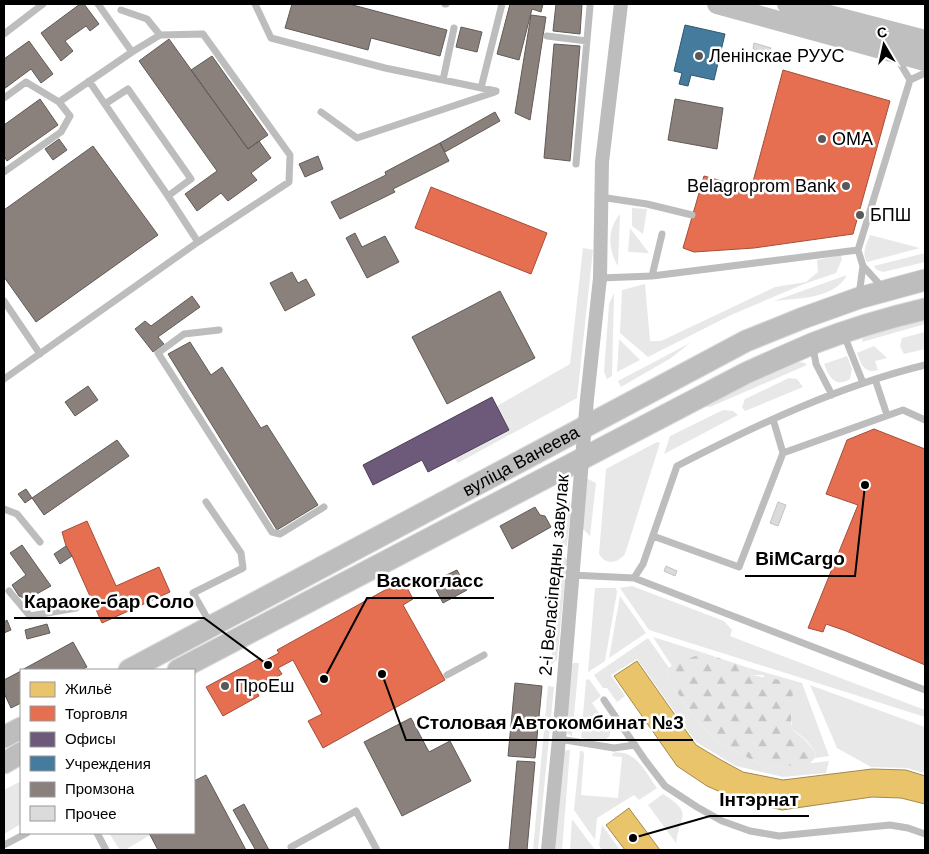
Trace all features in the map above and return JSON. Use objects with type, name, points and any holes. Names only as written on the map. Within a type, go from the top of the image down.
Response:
[{"type":"main road","points":[[717,4],[768,10],[925,61]]},
{"type":"main road","points":[[787,4],[925,40]]},
{"type":"main road","name":"вуліца Ванеева","points":[[130,669],[746,341],[802,318],[859,298],[925,280]]},
{"type":"main road","name":"вуліца Ванеева","points":[[180,669],[746,374],[844,332],[925,309]]},
{"type":"main road","points":[[4,737],[20,729]]},
{"type":"main road","points":[[4,762],[20,754]]},
{"type":"street","name":"2-і Веласіпедны завулак","points":[[548,850],[559,739],[584,427],[600,278],[602,162],[621,4]]},
{"type":"street","points":[[417,515],[428,540]]},
{"type":"lane","points":[[4,34],[43,4]]},
{"type":"lane","points":[[98,4],[132,52]]},
{"type":"lane","points":[[255,4],[271,38],[385,68],[496,92],[357,138],[321,112]]},
{"type":"lane","points":[[481,88],[502,4]]},
{"type":"lane","points":[[576,164],[590,6]]},
{"type":"lane","points":[[121,10],[147,19],[160,35]]},
{"type":"lane","points":[[443,80],[454,28]]},
{"type":"lane","points":[[4,379],[198,242],[289,182],[290,155],[204,34],[160,35],[59,102]]},
{"type":"lane","points":[[547,36],[587,41]]},
{"type":"lane","points":[[893,52],[910,80]]},
{"type":"lane","points":[[859,298],[863,266],[858,250],[910,80],[925,73]]},
{"type":"lane","points":[[89,81],[198,242]]},
{"type":"lane","points":[[4,98],[26,82],[59,102],[70,116],[61,132],[4,172]]},
{"type":"lane","points":[[105,104],[128,89],[191,178],[168,196]]},
{"type":"lane","points":[[600,196],[647,204],[692,215]]},
{"type":"lane","points":[[652,276],[662,234]]},
{"type":"lane","points":[[600,278],[652,276],[858,250]]},
{"type":"lane","points":[[863,266],[886,290]]},
{"type":"lane","points":[[4,301],[40,354]]},
{"type":"lane","points":[[218,330],[184,334],[158,353],[272,532],[280,534],[324,506]]},
{"type":"lane","points":[[844,332],[863,383]]},
{"type":"lane","points":[[813,344],[816,364],[832,395]]},
{"type":"lane","points":[[634,578],[642,564],[653,536],[677,466],[758,425],[863,383],[925,364]]},
{"type":"lane","points":[[875,379],[887,415]]},
{"type":"lane","points":[[783,453],[903,410],[925,420]]},
{"type":"lane","points":[[653,536],[739,567],[783,453],[774,419]]},
{"type":"lane","points":[[206,502],[241,553],[243,568],[193,593],[212,626]]},
{"type":"lane","points":[[4,509],[17,514],[40,542]]},
{"type":"lane","points":[[572,574],[634,578],[925,690]]},
{"type":"lane","points":[[9,591],[30,616],[76,608]]},
{"type":"lane","points":[[447,675],[484,655]]},
{"type":"lane","points":[[604,700],[666,786],[722,821],[750,831],[779,836],[890,825],[908,828],[925,834]]},
{"type":"lane","points":[[559,739],[614,748],[635,744]]},
{"type":"lane","points":[[291,847],[356,811],[377,850]]},
{"type":"lane","points":[[4,845],[25,834]]},
{"type":"lane","points":[[98,834],[106,850]]},
{"type":"green space","points":[[632,208],[647,209],[643,234],[632,226]]},
{"type":"green space","points":[[620,214],[618,266],[612,253],[610,240],[613,226]]},
{"type":"green space","points":[[630,228],[649,253],[628,252]]},
{"type":"green space","points":[[870,235],[920,248],[867,262],[865,252]]},
{"type":"green space","points":[[583,248],[593,250],[577,398],[458,463],[454,458],[509,430],[497,406],[570,364]]},
{"type":"green space","points":[[925,253],[925,262],[883,272],[877,270],[874,266]]},
{"type":"green space","points":[[841,255],[842,259],[836,273],[804,284],[731,315],[648,357],[620,333],[622,290],[645,284],[650,341],[661,341],[775,287],[806,282],[818,272],[817,260]]},
{"type":"green space","points":[[847,275],[834,289],[825,293],[805,298],[774,301]]},
{"type":"green space","points":[[614,293],[612,376],[607,379],[604,372],[609,304]]},
{"type":"green space","points":[[925,317],[925,324],[862,342],[863,337],[866,335]]},
{"type":"green space","points":[[925,332],[925,349],[904,354],[900,346],[902,338]]},
{"type":"green space","points":[[619,339],[640,360],[617,372]]},
{"type":"green space","points":[[690,343],[671,358],[621,387],[618,381]]},
{"type":"green space","points":[[874,346],[887,358],[875,361],[878,370],[869,371],[862,364],[857,353]]},
{"type":"green space","points":[[847,356],[852,369],[850,379],[836,382],[830,377],[824,364]]},
{"type":"green space","points":[[796,361],[807,365],[710,407],[703,407],[780,367]]},
{"type":"green space","points":[[789,378],[797,379],[803,387],[745,411],[742,407],[745,399]]},
{"type":"green space","points":[[723,410],[733,411],[738,415],[664,454],[670,436]]},
{"type":"green space","points":[[657,442],[660,443],[625,554],[616,561],[608,562],[599,554],[606,469]]},
{"type":"green space","points":[[586,478],[596,483],[590,536],[582,528]]},
{"type":"green space","points":[[564,502],[570,502],[571,508],[567,545],[562,548]]},
{"type":"green space","points":[[562,554],[567,560],[557,660],[551,665]]},
{"type":"green space","points":[[632,586],[724,621],[732,630],[730,636],[925,710],[925,717],[649,630],[620,588]]},
{"type":"green space","points":[[595,588],[616,588],[617,592],[605,661],[588,672]]},
{"type":"green space","points":[[620,596],[646,633],[609,658]]},
{"type":"green space","points":[[653,637],[704,653],[672,666]]},
{"type":"green space","points":[[648,638],[669,668],[667,669],[669,680],[691,713],[714,739],[759,764],[777,767],[829,761],[826,773],[783,777],[736,766],[696,742],[637,659],[611,675],[625,696],[617,702],[607,688],[603,688],[594,675]]},
{"type":"green space","points":[[704,653],[746,667],[752,675],[780,680],[793,690],[791,724],[794,731],[816,753],[815,758],[809,764],[777,767],[759,764],[714,739],[691,713],[669,680],[667,669],[676,663]]},
{"type":"green space","points":[[573,663],[579,663],[572,736],[565,732],[569,670]]},
{"type":"green space","points":[[746,667],[802,683],[829,756],[815,758],[816,753],[805,739],[794,730],[792,727],[792,715],[763,675],[752,675]]},
{"type":"green space","points":[[589,679],[601,696],[592,703],[611,730],[609,737],[602,741],[581,738],[586,680]]},
{"type":"green space","points":[[810,685],[925,727],[925,773],[906,768],[871,767],[837,748]]},
{"type":"green space","points":[[548,686],[554,687],[538,850],[533,850]]},
{"type":"green space","points":[[570,750],[562,850],[551,850],[562,753]]},
{"type":"green space","points":[[580,751],[583,751],[584,754],[581,795],[618,798],[622,757],[612,756],[613,753],[621,753],[634,758],[657,788],[639,800],[634,795],[597,818],[595,840],[574,810]]},
{"type":"green space","points":[[20,782],[20,825],[4,834],[4,790]]},
{"type":"green space","points":[[663,794],[679,806],[682,811],[683,815],[676,843],[648,805]]},
{"type":"green space","points":[[572,819],[595,850],[570,850]]},
{"type":"green space","points":[[602,825],[620,850],[602,850],[599,845]]},
{"type":"green space","points":[[110,834],[150,834],[125,850],[120,850]]},
{"type":"building: Жильё","points":[[637,661],[696,745],[743,772],[783,780],[872,769],[906,770],[925,776],[925,804],[901,798],[872,797],[782,810],[734,798],[707,786],[677,766],[614,676]]},
{"type":"building: Жильё","points":[[629,808],[660,850],[625,850],[606,825]]},
{"type":"building: Торговля","name":"ОМА","points":[[783,70],[890,101],[853,234],[754,248],[694,252],[683,248],[704,176],[751,189]]},
{"type":"building: Торговля","points":[[431,187],[547,233],[531,274],[415,228]]},
{"type":"building: Торговля","points":[[874,429],[925,449],[925,665],[826,624],[823,632],[808,628],[858,505],[826,494],[847,440]]},
{"type":"building: Торговля","points":[[87,521],[116,586],[159,567],[170,592],[102,623],[66,546],[62,532]]},
{"type":"building: Торговля","points":[[403,580],[413,599],[403,605],[445,680],[323,748],[308,721],[322,714],[293,660],[278,668],[282,674],[255,689],[259,696],[223,716],[206,687],[260,658],[262,662],[279,653],[277,650]]},
{"type":"building: Офисы","points":[[492,397],[509,430],[428,472],[422,460],[373,485],[363,465]]},
{"type":"building: Учреждения","name":"Ленінскае РУУС","points":[[685,25],[725,34],[714,80],[691,75],[688,86],[679,84],[682,73],[674,71]]},
{"type":"building: Промзона","points":[[80,4],[84,4],[99,24],[90,31],[86,26],[65,41],[73,51],[61,61],[41,33]]},
{"type":"building: Промзона","points":[[292,4],[349,4],[447,30],[440,56],[371,38],[368,50],[285,28]]},
{"type":"building: Промзона","points":[[510,4],[543,4],[541,12],[532,9],[519,60],[497,54]]},
{"type":"building: Промзона","points":[[556,4],[582,4],[580,34],[553,31]]},
{"type":"building: Промзона","points":[[531,15],[546,17],[530,120],[515,113]]},
{"type":"building: Промзона","points":[[461,27],[482,32],[477,52],[456,47]]},
{"type":"building: Промзона","points":[[169,39],[248,149],[259,141],[271,158],[251,173],[257,180],[228,201],[221,193],[197,211],[185,194],[217,171],[139,61]]},
{"type":"building: Промзона","points":[[29,41],[53,74],[41,83],[31,69],[4,89],[4,59]]},
{"type":"building: Промзона","points":[[554,44],[580,46],[570,161],[544,158]]},
{"type":"building: Промзона","points":[[212,56],[268,135],[248,149],[191,70]]},
{"type":"building: Промзона","points":[[40,99],[58,125],[7,161],[4,156],[4,125]]},
{"type":"building: Промзона","points":[[675,99],[723,108],[717,149],[668,140]]},
{"type":"building: Промзона","points":[[495,112],[500,121],[445,152],[440,143]]},
{"type":"building: Промзона","points":[[59,139],[67,150],[53,160],[45,149]]},
{"type":"building: Промзона","points":[[440,143],[449,161],[393,189],[395,192],[340,219],[331,202],[386,175],[385,172]]},
{"type":"building: Промзона","points":[[93,146],[158,235],[36,322],[4,277],[4,210]]},
{"type":"building: Промзона","points":[[318,156],[323,169],[305,177],[299,164]]},
{"type":"building: Промзона","points":[[355,233],[362,247],[385,236],[399,262],[367,278],[346,238]]},
{"type":"building: Промзона","points":[[292,272],[298,283],[306,279],[315,295],[285,311],[270,283]]},
{"type":"building: Промзона","points":[[500,291],[535,358],[447,404],[412,337]]},
{"type":"building: Промзона","points":[[192,296],[200,307],[158,337],[164,344],[153,352],[135,329],[145,321],[151,326]]},
{"type":"building: Промзона","points":[[190,342],[211,375],[222,367],[261,428],[267,425],[318,505],[277,530],[168,354]]},
{"type":"building: Промзона","points":[[88,386],[98,400],[75,416],[65,402]]},
{"type":"building: Промзона","points":[[117,440],[129,456],[44,515],[32,498]]},
{"type":"building: Промзона","points":[[26,489],[32,498],[25,503],[18,494]]},
{"type":"building: Промзона","points":[[535,507],[540,515],[545,516],[551,527],[512,549],[500,526]]},
{"type":"building: Промзона","points":[[22,545],[51,586],[33,596],[36,598],[34,602],[19,596],[12,585],[26,575],[10,553]]},
{"type":"building: Промзона","points":[[66,546],[72,556],[60,564],[54,554]]},
{"type":"building: Промзона","points":[[457,570],[467,590],[443,603],[432,582]]},
{"type":"building: Промзона","points":[[7,620],[11,630],[4,633],[4,622]]},
{"type":"building: Промзона","points":[[47,624],[50,633],[27,639],[25,630]]},
{"type":"building: Промзона","points":[[73,642],[87,667],[83,669],[24,669]]},
{"type":"building: Промзона","points":[[20,672],[20,704],[11,708],[4,693],[4,680]]},
{"type":"building: Промзона","points":[[515,683],[542,686],[535,758],[508,756]]},
{"type":"building: Промзона","points":[[411,718],[429,752],[450,741],[471,781],[402,816],[364,742]]},
{"type":"building: Промзона","points":[[517,761],[535,762],[527,850],[509,850]]},
{"type":"building: Промзона","points":[[206,775],[246,850],[158,850],[150,834],[195,834],[195,780]]},
{"type":"building: Промзона","points":[[244,804],[269,850],[253,850],[255,849],[233,810]]},
{"type":"building: Прочее","points":[[754,43],[771,48],[769,54],[753,49]]},
{"type":"building: Прочее","points":[[778,502],[786,505],[778,526],[770,523]]},
{"type":"building: Прочее","points":[[666,566],[677,571],[675,576],[664,571]]},
{"type":"place","name":"Ленінскае РУУС","points":[[699,56]]},
{"type":"place","name":"ОМА","points":[[822,139]]},
{"type":"place","name":"Belagroprom Bank","points":[[846,186]]},
{"type":"place","name":"БПШ","points":[[860,215]]},
{"type":"place","name":"BiMCargo","points":[[865,485]]},
{"type":"place","name":"Караоке-бар Соло","points":[[268,665]]},
{"type":"place","name":"Столовая Автокомбинат №3","points":[[382,674]]},
{"type":"place","name":"Васкогласс","points":[[324,679]]},
{"type":"place","name":"ПроЕш","points":[[225,686]]},
{"type":"place","name":"Інтэрнат","points":[[633,838]]}]
